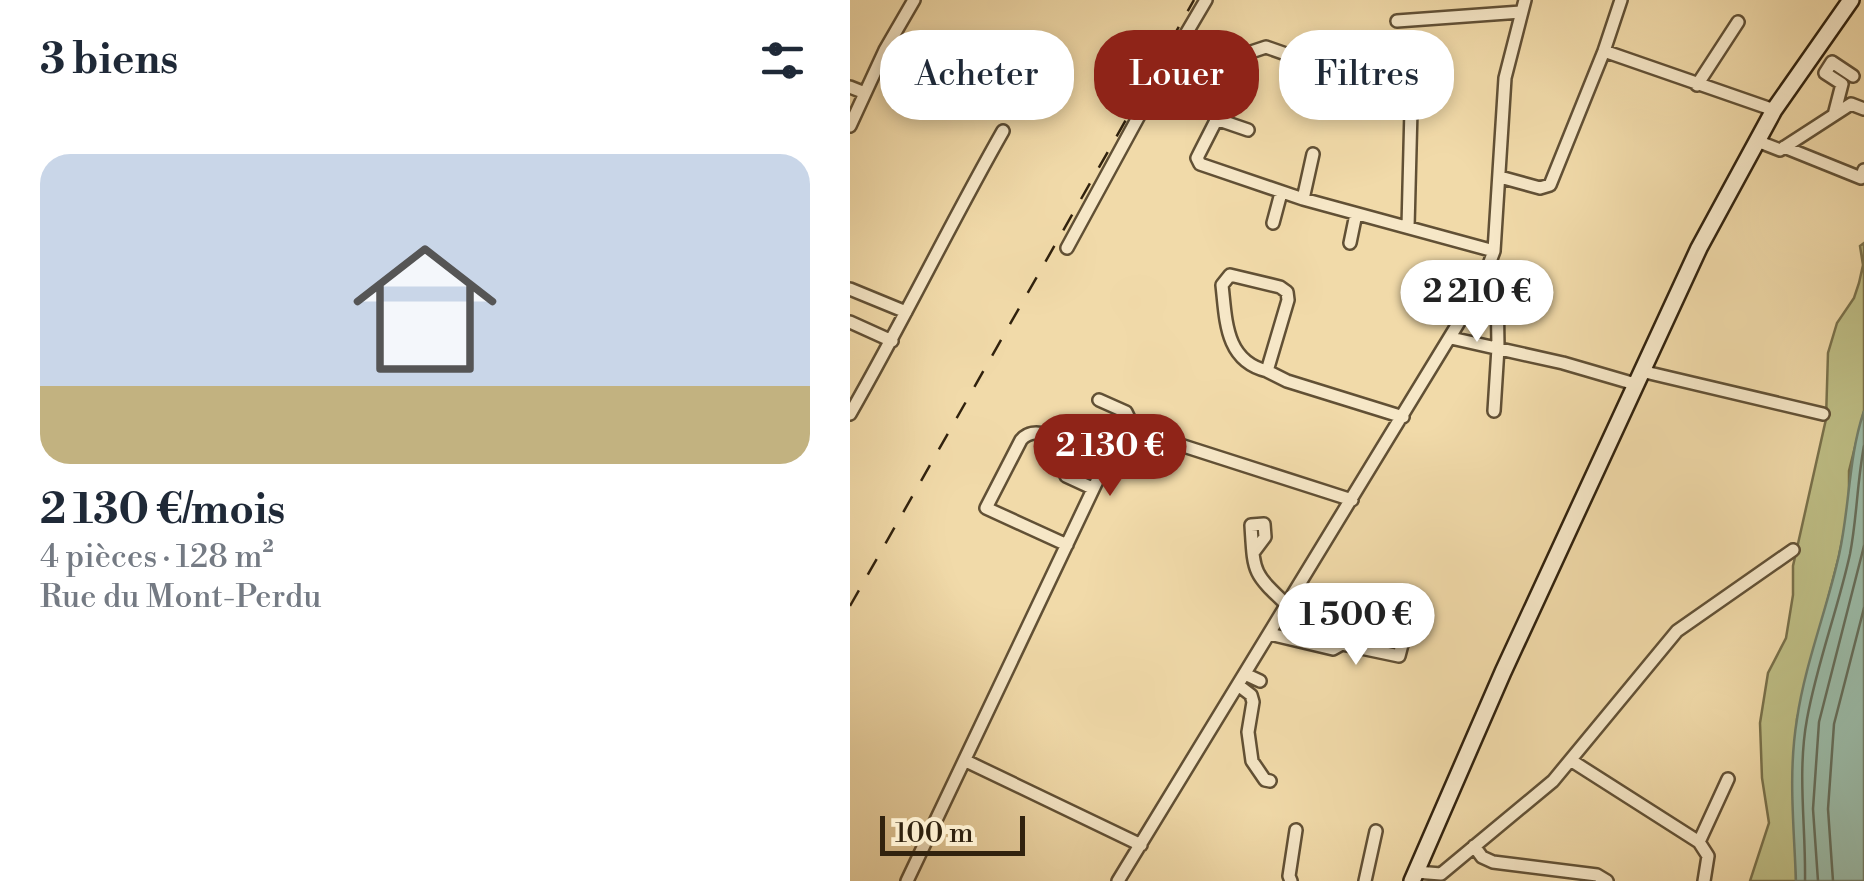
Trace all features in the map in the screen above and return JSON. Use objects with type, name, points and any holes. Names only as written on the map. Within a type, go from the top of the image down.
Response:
[{"type":"main road","points":[[1414,876],[1698,248],[1774,110],[1852,0]]},
{"type":"street","points":[[850,126],[914,0]]},
{"type":"street","points":[[1067,248],[1206,0]]},
{"type":"street","points":[[1500,177],[1540,188],[1550,185],[1621,0]]},
{"type":"street","points":[[1118,881],[1452,338],[1481,286],[1494,251],[1505,78],[1523,6],[1397,21]]},
{"type":"street","points":[[1698,85],[1738,22]]},
{"type":"street","points":[[1604,50],[1774,110]]},
{"type":"street","points":[[1812,55],[1829,67]]},
{"type":"street","points":[[1834,115],[1842,84],[1825,73],[1832,62],[1853,76]]},
{"type":"street","points":[[850,87],[865,93]]},
{"type":"street","points":[[1757,140],[1780,150],[1851,104],[1862,108]]},
{"type":"street","points":[[1248,130],[1216,120],[1198,158],[1206,168],[1282,193],[1494,251]]},
{"type":"street","points":[[1408,226],[1410,120]]},
{"type":"street","points":[[850,414],[1003,130]]},
{"type":"street","points":[[1784,148],[1861,178],[1864,170]]},
{"type":"street","points":[[1303,199],[1313,154]]},
{"type":"street","points":[[1273,223],[1282,193]]},
{"type":"street","points":[[1350,244],[1356,214]]},
{"type":"street","points":[[1267,371],[1287,292],[1230,275],[1222,285],[1229,337],[1245,362],[1287,381],[1402,417]]},
{"type":"street","points":[[1494,411],[1497,282]]},
{"type":"street","points":[[850,289],[906,312]]},
{"type":"street","points":[[850,322],[892,341]]},
{"type":"street","points":[[1452,338],[1823,414]]},
{"type":"street","points":[[1100,400],[1126,412],[1132,432]]},
{"type":"street","points":[[1067,545],[986,508],[1021,440],[1035,432],[1062,442],[1068,452],[1063,466],[1066,476],[1092,488]]},
{"type":"street","points":[[907,881],[1116,441],[1132,432],[1352,500]]},
{"type":"street","points":[[1414,876],[1441,874],[1474,846],[1572,761],[1677,630],[1793,550]]},
{"type":"street","points":[[1253,553],[1257,577],[1287,605]]},
{"type":"street","points":[[1334,648],[1341,617]]},
{"type":"street","points":[[1270,634],[1334,648],[1342,644],[1399,656],[1405,634]]},
{"type":"street","points":[[1242,680],[1260,681]]},
{"type":"street","points":[[1242,680],[1253,702],[1248,732],[1252,762],[1270,781]]},
{"type":"street","points":[[966,761],[1141,845]]},
{"type":"street","points":[[1572,761],[1699,842],[1708,856],[1704,881]]},
{"type":"street","points":[[1699,842],[1728,779]]},
{"type":"street","points":[[1292,881],[1288,876],[1296,830]]},
{"type":"street","points":[[1364,881],[1376,831]]},
{"type":"street","points":[[1474,846],[1488,860],[1597,875],[1607,881]]},
{"type":"green space","points":[[1864,243],[1864,411],[1849,471],[1849,506],[1839,556],[1797,719],[1796,881],[1750,881],[1769,823],[1760,723],[1768,673],[1786,638],[1793,566],[1826,419],[1828,353],[1837,323],[1859,283],[1863,265],[1860,246]]},
{"type":"water","points":[[1864,411],[1864,881],[1796,881],[1794,739],[1805,678],[1839,555]]},
{"type":"railway","points":[[850,606],[1194,0]]}]
